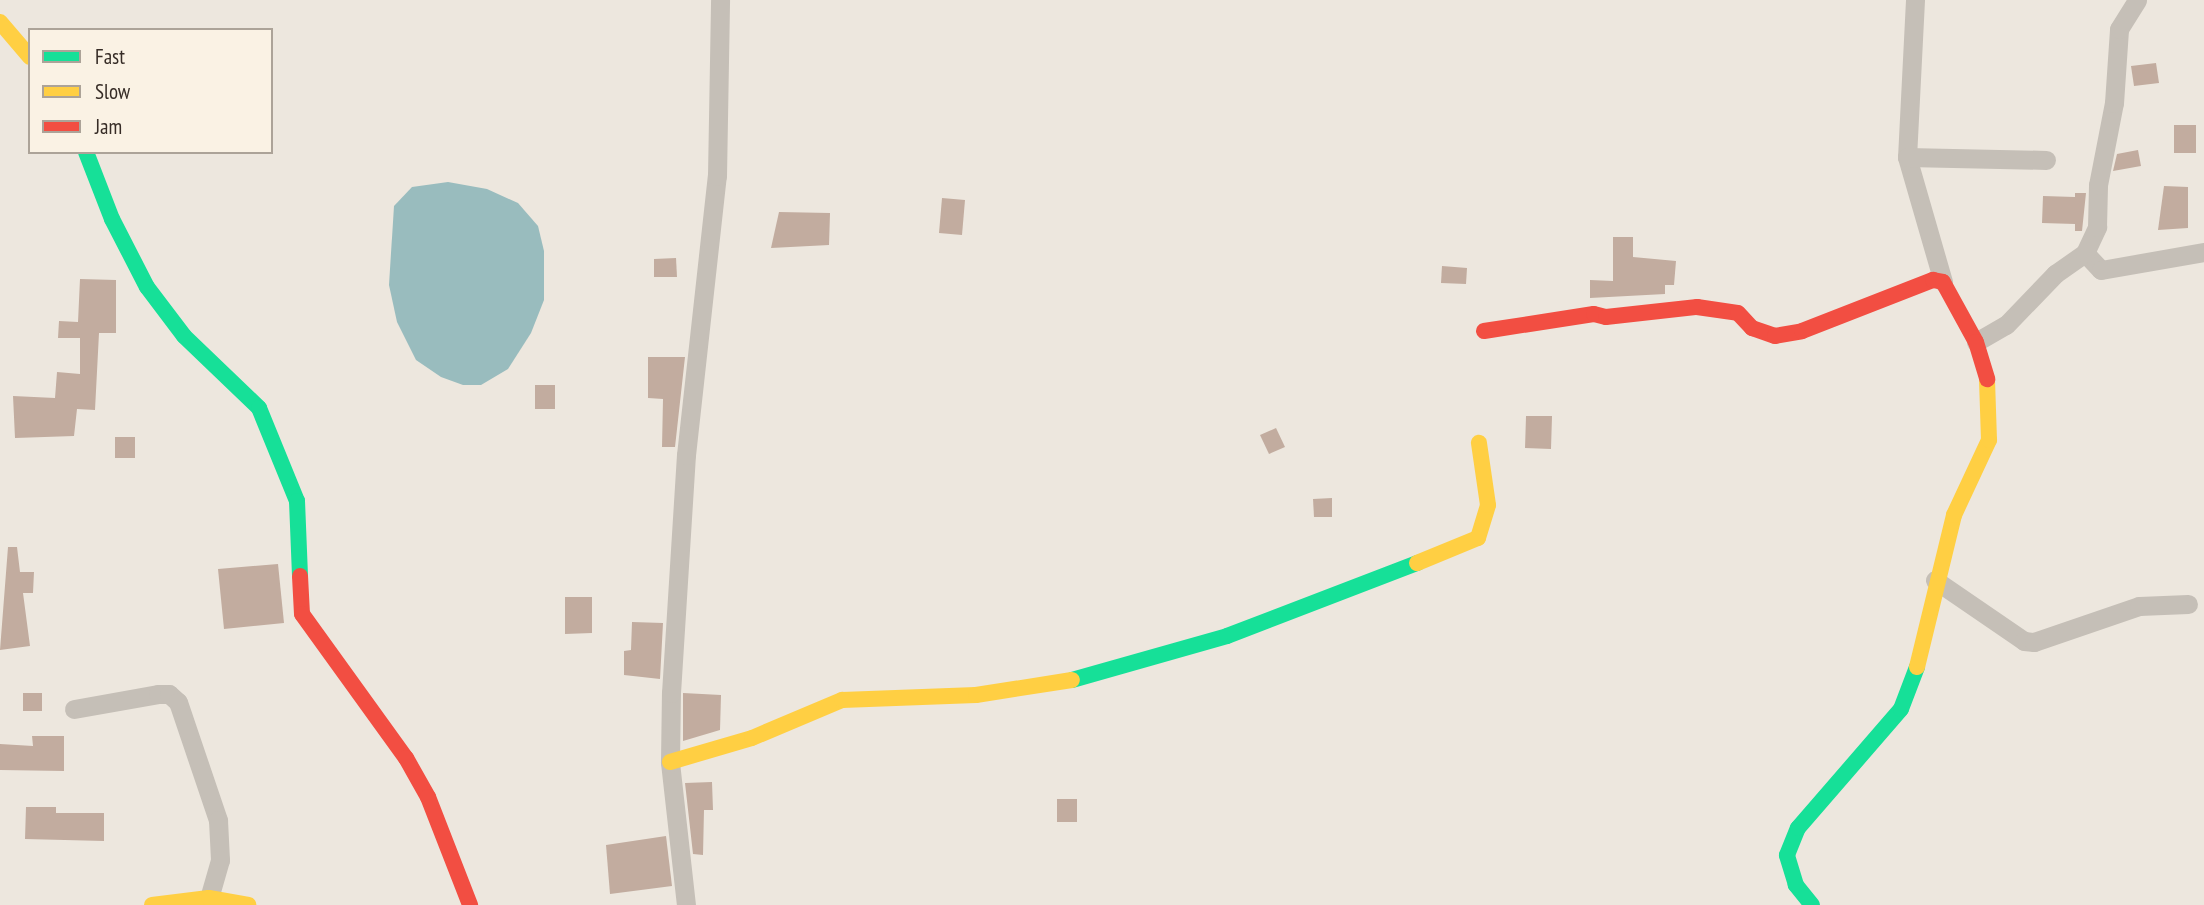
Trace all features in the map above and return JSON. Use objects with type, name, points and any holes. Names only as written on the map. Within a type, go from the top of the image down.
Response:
[{"type":"street","points":[[686,905],[670,762],[685,468],[717,176],[720,0]]},
{"type":"street","points":[[1812,905],[1796,885],[1787,855],[1798,828],[1901,709],[1914,683],[1935,580],[1954,515],[1989,440],[1988,383],[1976,342],[1943,282],[1907,157],[1915,0]]},
{"type":"street","points":[[1976,342],[2006,325],[2055,274],[2085,253],[2097,227],[2098,186],[2114,103],[2119,29],[2137,0]]},
{"type":"street","points":[[0,22],[28,55]]},
{"type":"street","points":[[87,154],[112,219],[147,287],[184,336],[243,387],[258,408],[297,501],[302,614],[406,758],[428,797],[470,905]]},
{"type":"street","points":[[1907,157],[2046,159]]},
{"type":"street","points":[[2085,253],[2101,270],[2204,252]]},
{"type":"street","points":[[1485,331],[1594,314],[1606,317],[1697,307],[1738,313],[1752,328],[1775,336],[1813,327],[1933,280],[1943,282]]},
{"type":"street","points":[[670,762],[752,738],[842,700],[976,695],[1082,678],[1227,636],[1388,575],[1478,538],[1488,505],[1479,443]]},
{"type":"street","points":[[1935,580],[2024,641],[2034,642],[2139,606],[2188,604]]},
{"type":"street","points":[[74,709],[142,695],[169,694],[178,702],[218,820],[220,860],[209,898]]},
{"type":"street","points":[[152,905],[209,898],[248,905]]},
{"type":"water","points":[[448,182],[487,189],[518,203],[538,226],[544,251],[544,300],[531,333],[508,369],[481,385],[463,385],[441,377],[416,360],[397,322],[389,285],[394,206],[412,187]]},
{"type":"building","points":[[2156,63],[2159,83],[2134,86],[2131,66]]},
{"type":"building","points":[[2174,125],[2196,125],[2196,153],[2174,153]]},
{"type":"building","points":[[2138,150],[2141,166],[2113,171],[2117,154]]},
{"type":"building","points":[[2164,186],[2188,187],[2188,228],[2158,230]]},
{"type":"building","points":[[2075,193],[2086,193],[2082,231],[2075,231],[2075,224],[2042,223],[2043,196],[2075,197]]},
{"type":"building","points":[[942,198],[965,200],[962,235],[939,233]]},
{"type":"building","points":[[779,212],[830,213],[829,245],[771,248]]},
{"type":"building","points":[[1613,237],[1633,237],[1633,257],[1676,261],[1674,285],[1665,285],[1665,294],[1590,298],[1590,280],[1613,281]]},
{"type":"building","points":[[676,258],[677,277],[654,277],[654,259]]},
{"type":"building","points":[[1442,266],[1467,268],[1466,284],[1441,283]]},
{"type":"building","points":[[80,279],[116,280],[116,333],[99,333],[95,410],[77,409],[74,436],[15,438],[13,396],[55,398],[57,372],[80,374],[80,338],[58,338],[59,321],[78,322]]},
{"type":"building","points":[[648,357],[685,357],[675,447],[662,447],[663,399],[648,398]]},
{"type":"building","points":[[535,385],[555,385],[555,409],[535,409]]},
{"type":"building","points":[[1526,416],[1552,416],[1551,449],[1525,448]]},
{"type":"building","points":[[1276,428],[1285,447],[1269,454],[1260,435]]},
{"type":"building","points":[[115,437],[135,437],[135,458],[115,458]]},
{"type":"building","points":[[1332,498],[1332,517],[1314,517],[1313,499]]},
{"type":"building","points":[[8,547],[17,547],[20,572],[34,572],[33,593],[23,593],[30,646],[0,650]]},
{"type":"building","points":[[278,564],[284,623],[224,629],[218,569]]},
{"type":"building","points":[[565,597],[592,597],[592,633],[565,634]]},
{"type":"building","points":[[632,622],[663,623],[660,679],[624,675],[624,651],[631,650]]},
{"type":"building","points":[[23,693],[42,693],[42,711],[23,711]]},
{"type":"building","points":[[683,693],[721,695],[720,730],[683,741]]},
{"type":"building","points":[[32,736],[64,736],[64,771],[0,770],[0,744],[33,746]]},
{"type":"building","points":[[712,782],[713,810],[704,810],[703,855],[693,854],[685,783]]},
{"type":"building","points":[[1057,799],[1077,799],[1077,822],[1057,822]]},
{"type":"building","points":[[26,807],[56,807],[56,813],[104,813],[104,841],[25,839]]},
{"type":"building","points":[[666,836],[672,886],[610,894],[606,845]]},
{"type":"traffic: fast","points":[[87,154],[112,219],[147,287],[184,336],[259,408],[297,501],[300,576]]},
{"type":"traffic: fast","points":[[1072,680],[1227,636],[1417,563]]},
{"type":"traffic: fast","points":[[1812,905],[1796,885],[1787,855],[1798,828],[1901,709],[1917,667]]},
{"type":"traffic: slow","points":[[0,22],[28,55]]},
{"type":"traffic: slow","points":[[1917,667],[1954,515],[1989,440],[1987,379]]},
{"type":"traffic: slow","points":[[1417,563],[1478,538],[1488,505],[1479,443]]},
{"type":"traffic: slow","points":[[670,762],[752,738],[842,700],[976,695],[1072,680]]},
{"type":"traffic: slow","points":[[152,905],[209,898],[248,905]]},
{"type":"traffic: jam","points":[[1484,331],[1594,314],[1606,317],[1697,307],[1738,313],[1752,328],[1775,336],[1802,331],[1933,280],[1943,282],[1976,342],[1987,379]]},
{"type":"traffic: jam","points":[[300,576],[302,614],[406,758],[428,797],[470,905]]}]
